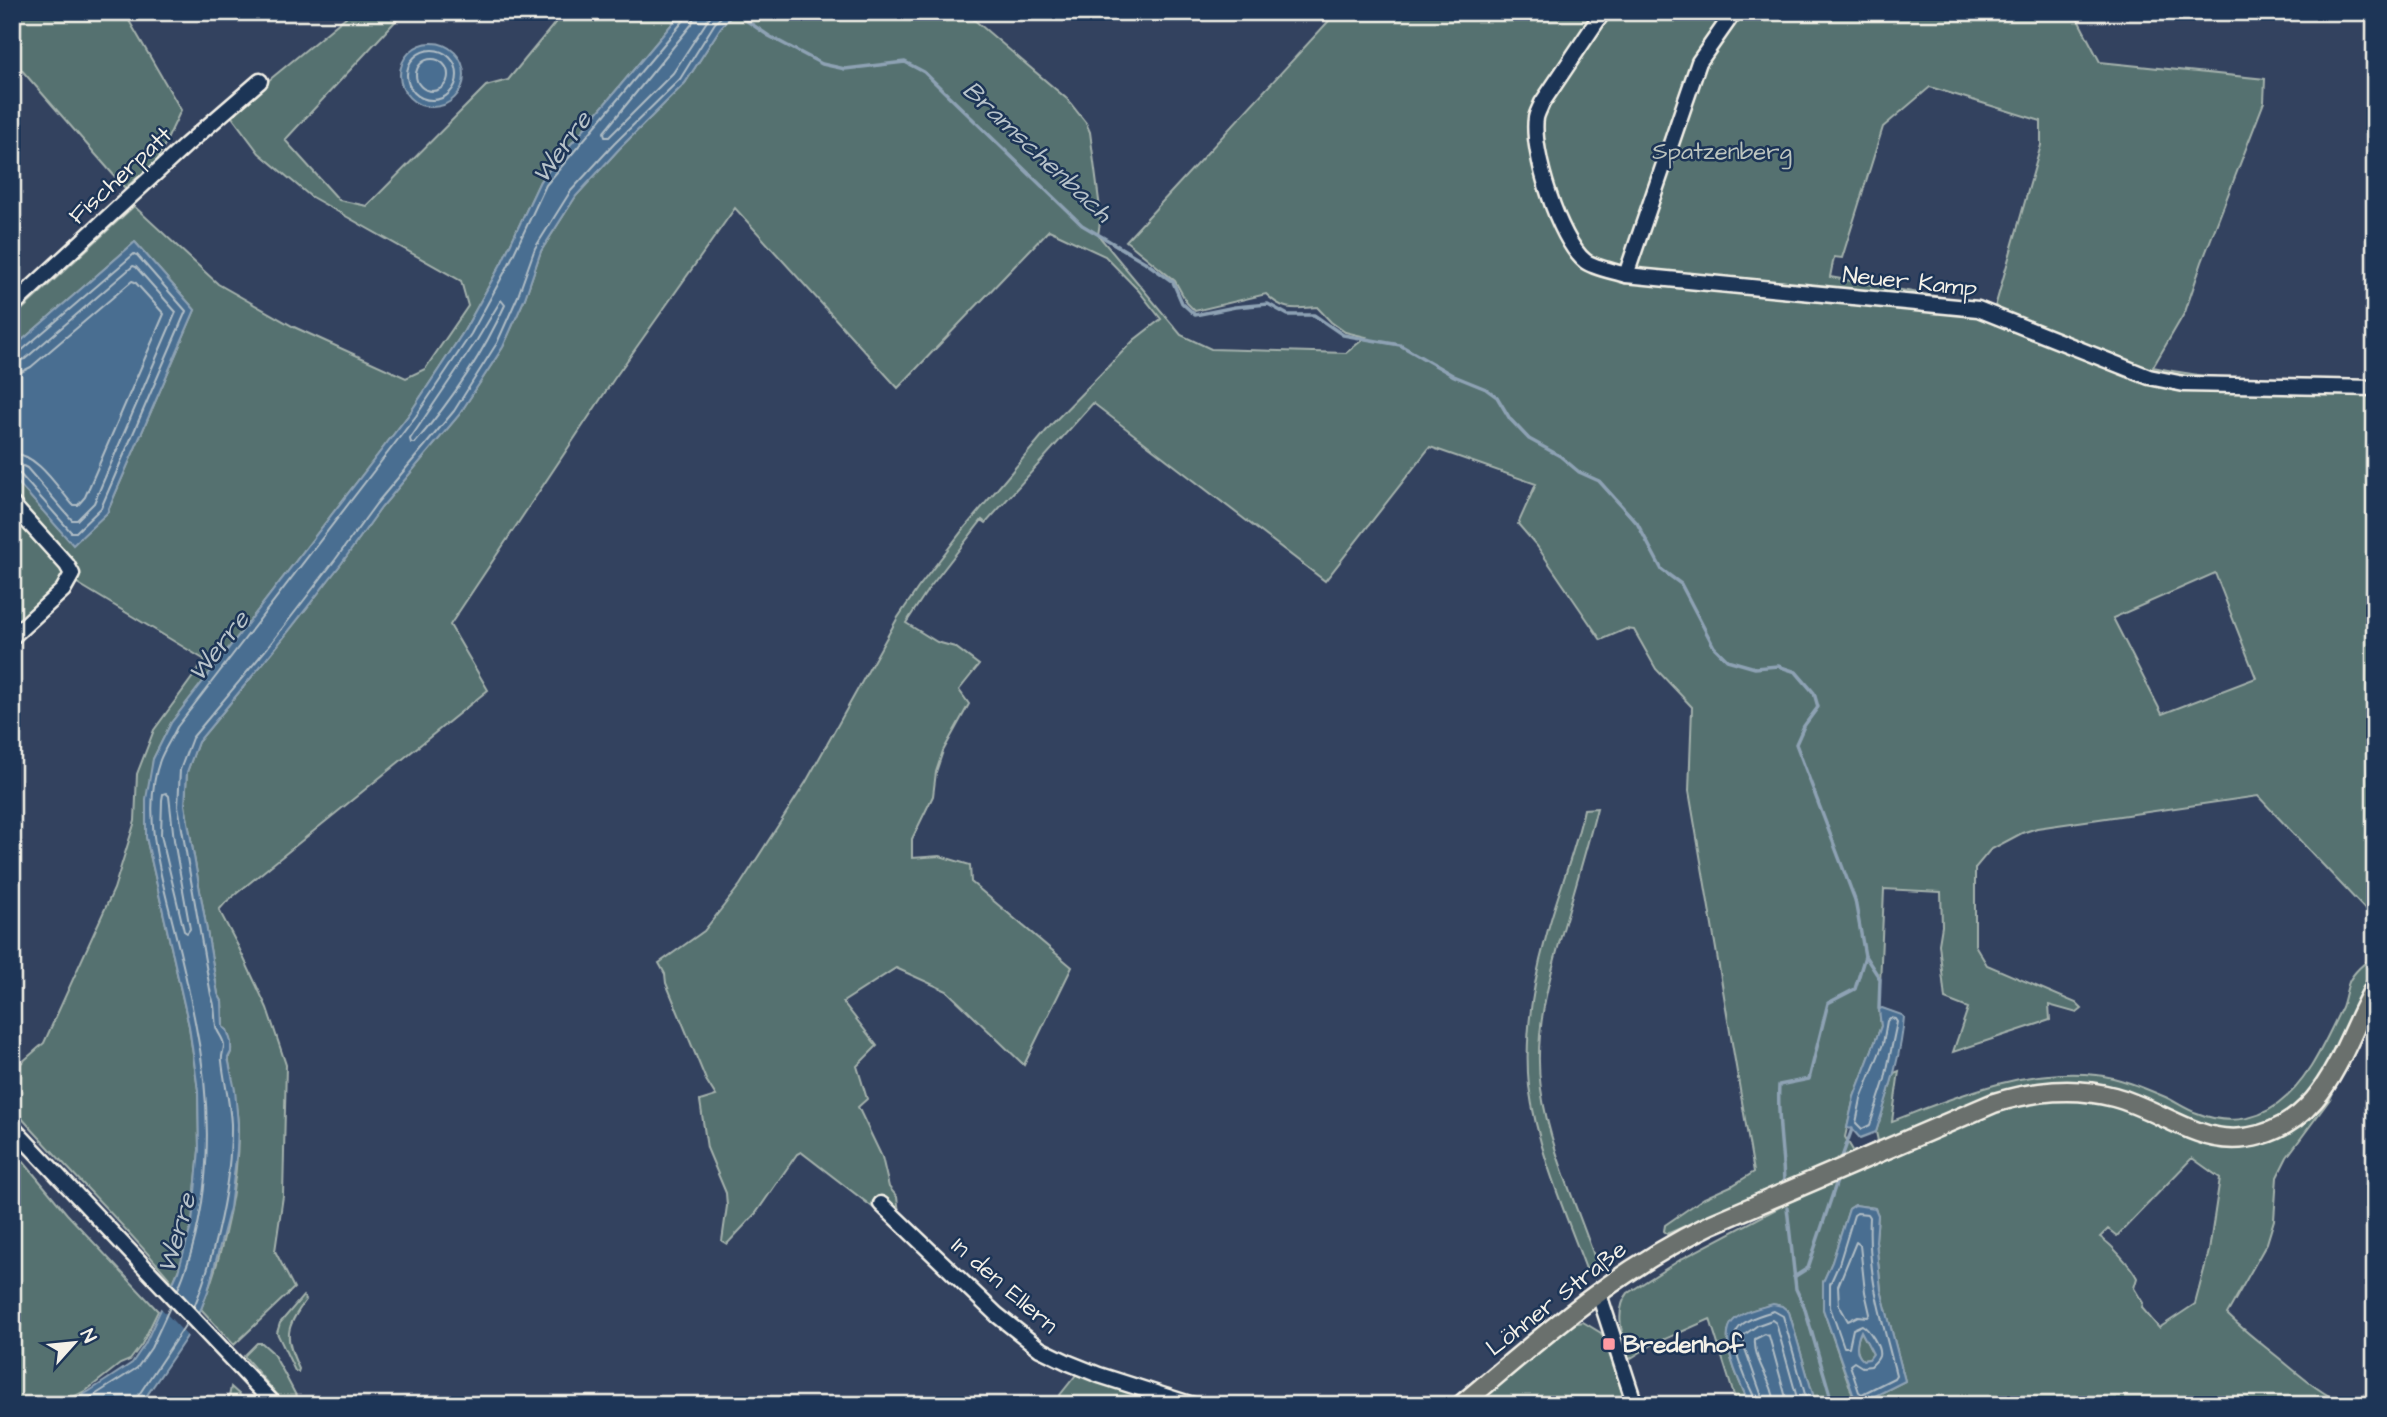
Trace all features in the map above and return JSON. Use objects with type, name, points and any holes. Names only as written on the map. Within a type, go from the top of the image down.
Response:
[{"type":"main road","name":"Löhner Straße","points":[[1461,1405],[1598,1291],[1637,1265],[1701,1229],[1994,1103],[2042,1091],[2090,1092],[2140,1105],[2197,1132],[2214,1137],[2243,1139],[2267,1134],[2291,1122],[2315,1099],[2375,987]]},
{"type":"street","name":"Neuer Kamp","points":[[1604,12],[1542,103],[1536,118],[1544,178],[1566,237],[1586,262],[1626,275],[1978,309],[2166,382],[2262,387],[2375,388]]},
{"type":"street","points":[[1626,275],[1699,62],[1734,12]]},
{"type":"street","name":"Fischerpatt","points":[[12,306],[186,145],[260,81]]},
{"type":"street","points":[[12,505],[67,565],[72,575],[63,590],[12,637]]},
{"type":"street","points":[[12,1128],[275,1405]]},
{"type":"street","name":"In den Ellern","points":[[881,1204],[997,1315],[1040,1349],[1089,1371],[1193,1405]]},
{"type":"street","points":[[1598,1291],[1635,1405]]},
{"type":"green space","points":[[12,12],[124,12],[181,110],[157,161],[125,188],[12,59]]},
{"type":"green space","points":[[352,12],[404,12],[285,140],[339,200],[367,206],[486,86],[508,80],[564,12],[682,12],[540,181],[502,262],[464,331],[410,413],[171,723],[153,759],[146,837],[189,1026],[198,1090],[199,1150],[192,1223],[173,1283],[12,1107],[12,1071],[44,1043],[114,889],[135,821],[137,774],[154,730],[205,660],[77,583],[76,570],[12,498],[12,476],[73,544],[107,513],[195,310],[135,242],[12,349],[12,319],[134,206],[218,284],[294,327],[406,378],[425,369],[468,306],[461,281],[310,196],[259,153],[229,113]]},
{"type":"green space","name":"Spatzenberg","points":[[735,12],[965,12],[1067,99],[1086,123],[1090,132],[1101,216],[1098,235],[1181,335],[1211,349],[1346,353],[1366,337],[1345,332],[1317,307],[1284,307],[1266,294],[1195,311],[1187,303],[1175,281],[1126,241],[1337,12],[2074,12],[2100,62],[2265,79],[2264,102],[2185,312],[2153,367],[2236,379],[2375,380],[2375,920],[2258,796],[2037,828],[1990,850],[1975,868],[1975,945],[1987,965],[2076,1003],[2082,1009],[2077,1013],[2049,1005],[2050,1020],[1953,1052],[1968,1008],[1945,999],[1939,944],[1942,926],[1941,892],[1884,889],[1879,1009],[1881,1026],[1854,1097],[1845,1137],[1854,1152],[1878,1141],[1876,1132],[1894,1073],[1899,1071],[1892,1121],[1967,1093],[2018,1079],[2070,1074],[2097,1075],[2122,1081],[2207,1117],[2228,1120],[2259,1115],[2278,1104],[2299,1084],[2342,1007],[2351,978],[2375,955],[2375,1029],[2362,1032],[2330,1099],[2287,1157],[2277,1177],[2274,1220],[2267,1243],[2227,1314],[2309,1382],[2347,1405],[1857,1405],[1905,1381],[1881,1290],[1876,1241],[1878,1215],[1874,1208],[1855,1205],[1849,1209],[1823,1282],[1823,1309],[1856,1405],[1816,1405],[1789,1312],[1779,1305],[1744,1314],[1734,1320],[1728,1331],[1729,1352],[1750,1405],[1737,1405],[1710,1319],[1652,1345],[1628,1360],[1620,1317],[1628,1293],[1683,1258],[1782,1206],[1780,1184],[1667,1234],[1664,1231],[1665,1225],[1704,1198],[1754,1172],[1689,791],[1692,707],[1656,669],[1634,630],[1626,629],[1601,640],[1537,546],[1518,524],[1536,484],[1430,447],[1325,581],[1093,403],[986,523],[982,520],[927,591],[906,623],[937,642],[955,647],[979,665],[959,690],[969,704],[943,751],[936,772],[933,796],[912,839],[912,858],[940,856],[970,865],[971,882],[1072,967],[1024,1065],[947,991],[896,968],[843,1002],[877,1046],[857,1066],[867,1099],[858,1107],[882,1157],[889,1187],[897,1197],[899,1213],[908,1224],[1009,1320],[1037,1342],[1084,1364],[1209,1405],[1052,1405],[1079,1371],[1043,1355],[1013,1334],[897,1226],[801,1152],[756,1213],[727,1244],[722,1241],[726,1193],[707,1148],[700,1101],[716,1096],[706,1080],[659,963],[704,931],[740,885],[806,782],[897,619],[962,531],[1052,424],[1134,340],[1161,319],[1105,256],[1049,230],[898,388],[735,208],[614,379],[450,625],[488,690],[219,910],[267,1008],[286,1065],[283,1196],[275,1251],[294,1288],[234,1345],[201,1309],[223,1243],[233,1195],[238,1125],[229,1059],[231,1043],[227,1030],[223,1027],[222,1001],[218,994],[185,805],[187,772],[198,742],[273,651],[381,508],[459,415],[503,347],[525,298],[541,251],[576,196],[685,83],[721,27]],"holes":[[[1930,87],[2041,121],[2041,145],[1995,307],[1830,277],[1834,257],[1842,258],[1883,127]],[[2215,573],[2256,678],[2162,714],[2113,618]],[[2192,1158],[2220,1178],[2209,1251],[2195,1304],[2159,1328],[2142,1308],[2143,1303],[2134,1288],[2137,1278],[2134,1273],[2100,1237],[2108,1229],[2117,1236]]]},
{"type":"green space","points":[[12,516],[63,572],[64,579],[12,629]]},
{"type":"green space","points":[[1597,808],[1548,986],[1539,1048],[1545,1111],[1565,1179],[1598,1267],[1586,1269],[1552,1179],[1538,1132],[1529,1086],[1528,1049],[1534,992],[1550,921],[1584,809]]},
{"type":"green space","points":[[12,1148],[67,1214],[158,1311],[142,1344],[130,1360],[120,1364],[87,1390],[58,1405],[12,1405]]},
{"type":"green space","points":[[303,1296],[306,1300],[294,1318],[289,1333],[298,1372],[295,1371],[277,1333],[280,1323]]},
{"type":"green space","points":[[1583,1322],[1601,1333],[1626,1405],[1475,1405],[1573,1324]]},
{"type":"green space","points":[[1861,1331],[1873,1354],[1869,1359],[1863,1360],[1858,1354]]},
{"type":"green space","points":[[257,1343],[262,1343],[272,1352],[301,1405],[286,1405],[244,1356]]},
{"type":"green space","points":[[231,1387],[251,1405],[231,1405]]},
{"type":"water","points":[[682,12],[735,12],[721,27],[685,83],[576,196],[541,251],[525,298],[503,347],[459,415],[381,508],[273,651],[198,742],[187,772],[185,805],[218,994],[222,1001],[223,1027],[227,1030],[231,1042],[228,1058],[235,1090],[238,1124],[230,1208],[201,1309],[186,1338],[143,1401],[139,1405],[63,1405],[132,1363],[145,1344],[178,1272],[192,1223],[199,1150],[198,1090],[189,1026],[146,837],[146,799],[153,759],[171,723],[410,413],[464,331],[502,262],[540,181]]},
{"type":"water","points":[[432,43],[450,49],[458,57],[464,75],[458,93],[450,101],[432,107],[414,101],[406,93],[400,75],[406,57],[414,49]]},
{"type":"water","points":[[135,242],[195,310],[107,513],[73,545],[12,476],[12,349]]},
{"type":"water","points":[[1879,1009],[1904,1017],[1900,1046],[1876,1132],[1860,1138],[1852,1129],[1847,1128],[1854,1097],[1881,1026]]},
{"type":"water","points":[[1855,1205],[1875,1208],[1878,1215],[1876,1241],[1881,1290],[1905,1381],[1857,1405],[1823,1309],[1823,1282],[1849,1209]],"holes":[[[1861,1331],[1873,1354],[1869,1359],[1863,1360],[1858,1354]]]},
{"type":"water","points":[[1773,1304],[1782,1306],[1789,1312],[1816,1405],[1750,1405],[1742,1387],[1729,1350],[1729,1329],[1733,1321],[1741,1315]]},
{"type":"pier","points":[[170,1281],[202,1315],[190,1339],[159,1306]]},
{"type":"waterway","name":"Bramschenbach","points":[[734,12],[769,36],[822,64],[845,69],[905,62],[924,72],[1082,225],[1173,282],[1182,303],[1195,315],[1268,304],[1288,315],[1314,315],[1343,335],[1400,345],[1454,376],[1486,389],[1497,397],[1510,419],[1529,439],[1560,456],[1579,472],[1599,481],[1637,523],[1662,570],[1681,584],[1714,647],[1727,660],[1755,668],[1778,666],[1796,672],[1814,693],[1818,707],[1804,726],[1796,744],[1855,900],[1865,956],[1855,989],[1828,1003],[1809,1079],[1779,1085],[1784,1182]]},
{"type":"waterway","points":[[1865,956],[1880,979],[1879,1009]]},
{"type":"waterway","points":[[1842,1157],[1852,1129]]},
{"type":"waterway","points":[[1794,1277],[1808,1268],[1838,1178]]},
{"type":"waterway","name":"Bramschenbach","points":[[1787,1207],[1796,1289],[1804,1306],[1833,1405]]},
{"type":"place","name":"Bredenhof","points":[[1609,1344]]},
{"type":"water label","name":"Werre","points":[[561,147]]},
{"type":"water label","name":"Werre","points":[[218,646]]},
{"type":"water label","name":"Werre","points":[[176,1233]]}]
